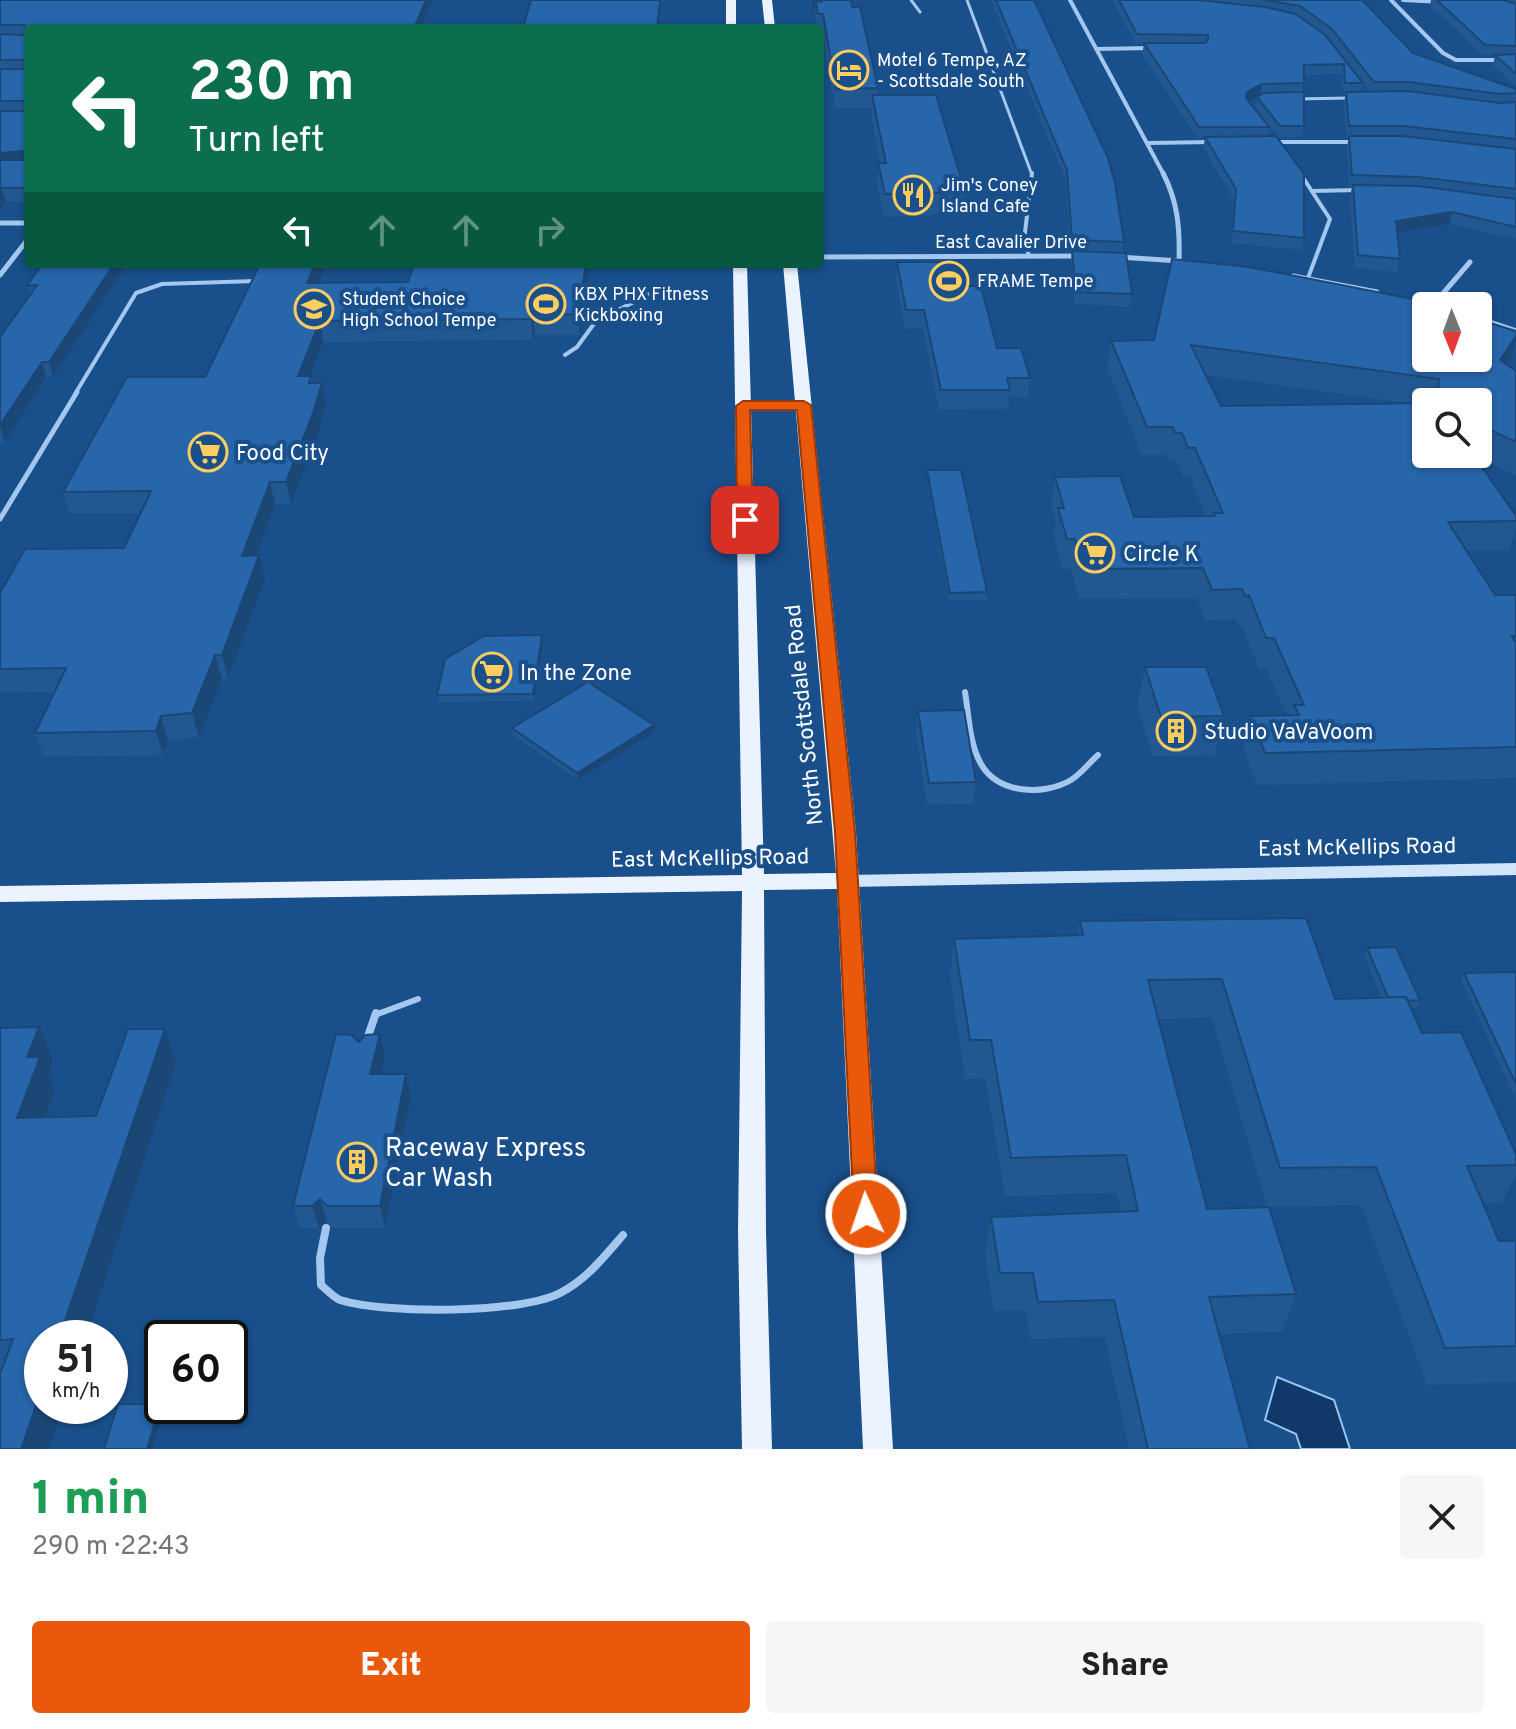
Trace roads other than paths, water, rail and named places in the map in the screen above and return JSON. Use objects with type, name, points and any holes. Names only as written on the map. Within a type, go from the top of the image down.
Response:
[{"type":"main road","points":[[731,0],[731,24]]},
{"type":"main road","points":[[767,0],[770,24]]},
{"type":"main road","name":"North Scottsdale Road","points":[[740,268],[753,882],[752,1232],[757,1449]]},
{"type":"main road","name":"North Scottsdale Road","points":[[790,268],[848,881],[878,1449]]},
{"type":"main road","name":"East McKellips Road","points":[[0,894],[848,881]]},
{"type":"street","points":[[1070,0],[1172,191],[1180,224],[1179,261]]},
{"type":"street","points":[[1391,0],[1443,53],[1456,60],[1514,60]]},
{"type":"street","points":[[1403,0],[1448,2]]},
{"type":"street","points":[[1096,49],[1160,48]]},
{"type":"street","points":[[1261,142],[1273,139],[1370,142]]},
{"type":"street","points":[[1149,143],[1218,142]]},
{"type":"street","points":[[0,223],[24,223]]},
{"type":"street","points":[[0,275],[24,244]]},
{"type":"street","name":"East Cavalier Drive","points":[[824,257],[1086,256]]},
{"type":"street","name":"East Cavalier Drive","points":[[1115,257],[1194,262]]},
{"type":"street","points":[[1446,292],[1470,262]]},
{"type":"street","points":[[1280,274],[1379,292]]},
{"type":"street","points":[[1406,299],[1412,300]]},
{"type":"street","points":[[1492,323],[1516,331]]},
{"type":"street","name":"East McKellips Road","points":[[848,881],[1516,869]]},
{"type":"lane","points":[[911,0],[920,12]]},
{"type":"lane","points":[[967,0],[1032,172],[1024,241],[1029,255]]},
{"type":"lane","points":[[1292,99],[1354,98]]},
{"type":"lane","points":[[1273,139],[1280,148]]},
{"type":"lane","points":[[1297,169],[1330,219],[1308,278]]},
{"type":"lane","points":[[1313,191],[1361,190]]},
{"type":"lane","points":[[0,519],[136,293],[162,284],[256,282],[266,279]]},
{"type":"lane","points":[[565,355],[582,345],[590,326],[596,321],[650,294]]},
{"type":"lane","points":[[743,406],[804,405]]},
{"type":"lane","points":[[965,692],[983,769],[999,782],[1021,789],[1042,790],[1060,786],[1073,779],[1098,755]]},
{"type":"lane","points":[[363,1057],[376,1013],[418,999]]},
{"type":"lane","points":[[326,1228],[320,1258],[321,1285],[329,1292],[338,1299],[420,1308],[480,1307],[547,1299],[585,1280],[623,1235]]},
{"type":"water","points":[[1277,1377],[1334,1400],[1350,1449],[1301,1449],[1296,1434],[1265,1420]]},
{"type":"place","name":"Motel 6 Tempe, AZ - Scottsdale South","points":[[849,70]]},
{"type":"place","name":"Jim's Coney Island Cafe","points":[[913,195]]},
{"type":"place","name":"FRAME Tempe","points":[[949,281]]},
{"type":"place","name":"KBX PHX Fitness Kickboxing","points":[[546,304]]},
{"type":"place","name":"Student Choice High School Tempe","points":[[314,309]]},
{"type":"place","name":"Food City","points":[[208,452]]},
{"type":"place","name":"Circle K","points":[[1095,553]]},
{"type":"place","name":"In the Zone","points":[[492,672]]},
{"type":"place","name":"Studio VaVaVoom","points":[[1176,731]]},
{"type":"place","name":"Raceway Express Car Wash","points":[[357,1162]]}]
